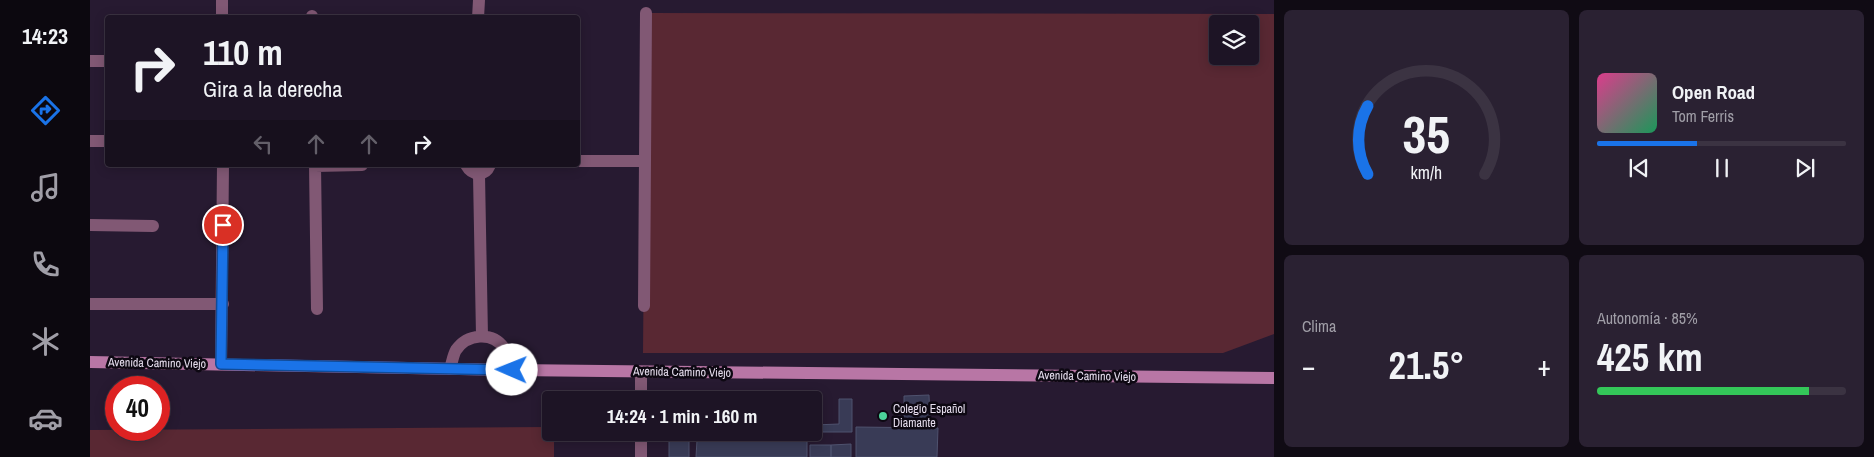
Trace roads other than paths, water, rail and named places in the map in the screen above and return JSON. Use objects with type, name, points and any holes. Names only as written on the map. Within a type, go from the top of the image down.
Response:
[{"type":"street","points":[[222,0],[222,15]]},
{"type":"street","points":[[478,0],[478,15]]},
{"type":"street","points":[[644,306],[646,13]]},
{"type":"street","points":[[90,61],[105,61]]},
{"type":"street","points":[[90,141],[105,141]]},
{"type":"street","points":[[580,161],[644,161]]},
{"type":"street","points":[[221,364],[223,167]]},
{"type":"street","points":[[315,167],[317,309]]},
{"type":"street","points":[[468,167],[472,173],[479,175],[486,172],[489,167]]},
{"type":"street","points":[[479,175],[482,336]]},
{"type":"street","points":[[90,225],[153,226]]},
{"type":"street","points":[[90,304],[223,304]]},
{"type":"street","points":[[450,369],[456,350],[467,340],[482,336],[494,338],[505,348],[512,370]]},
{"type":"street","name":"Avenida Camino Viejo","points":[[90,362],[641,372],[1274,378]]},
{"type":"street","points":[[641,372],[641,391]]},
{"type":"street","points":[[641,441],[641,457]]},
{"type":"place","name":"Colegio Español Diamante","points":[[883,416]]}]
